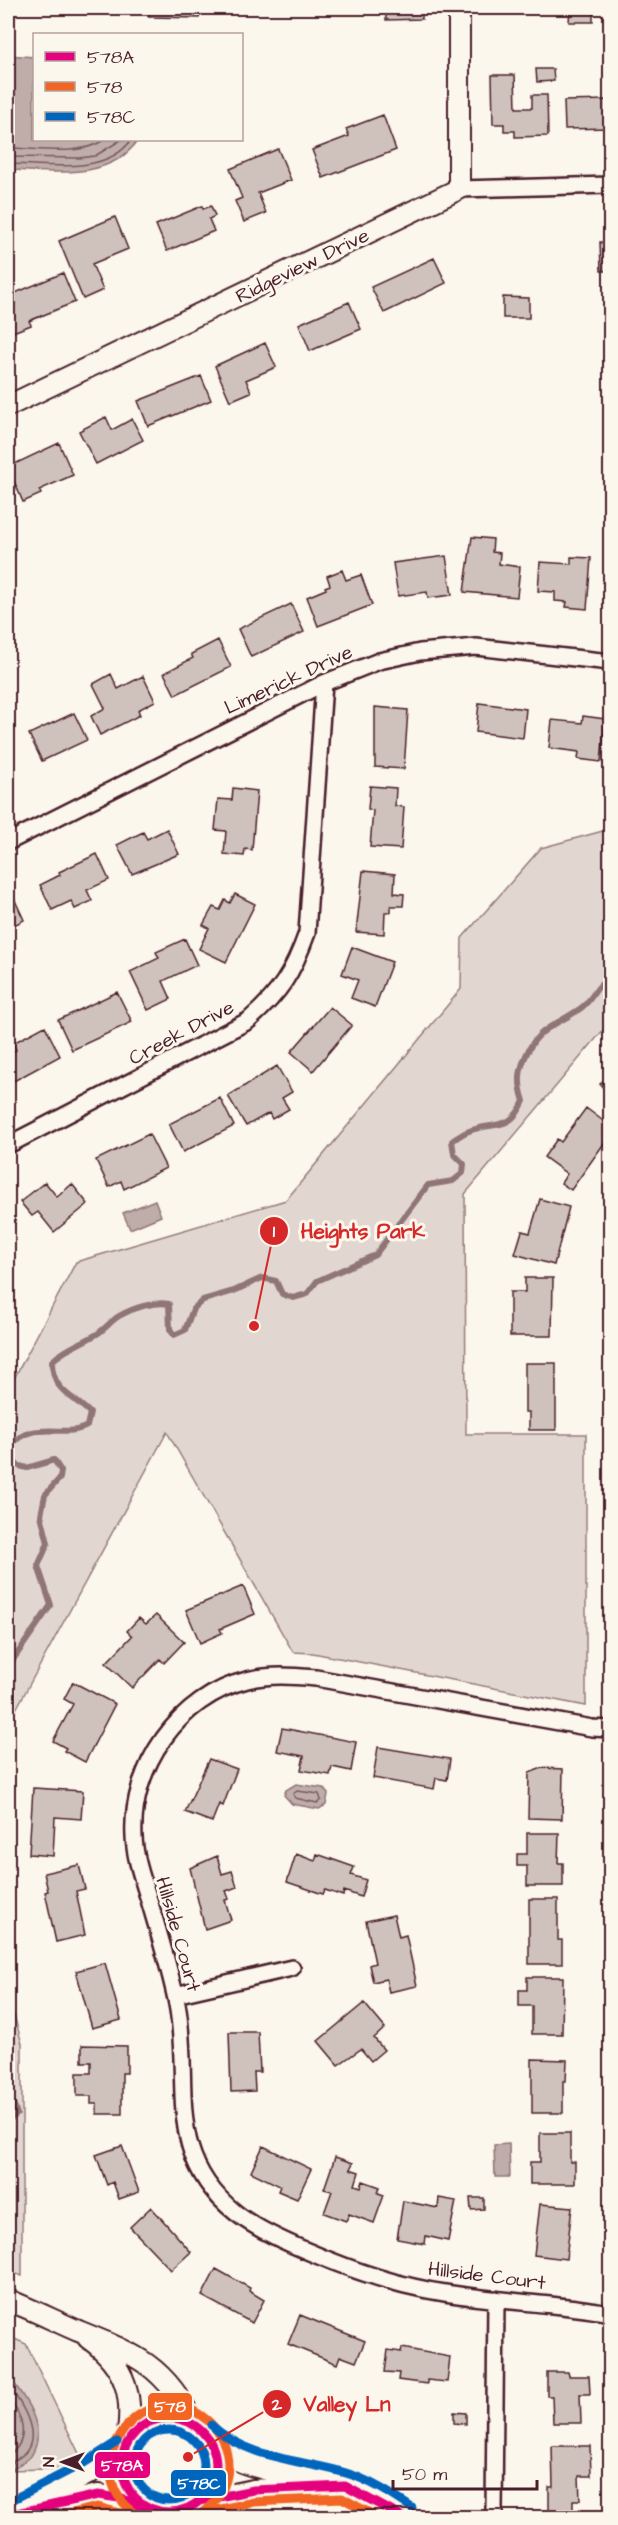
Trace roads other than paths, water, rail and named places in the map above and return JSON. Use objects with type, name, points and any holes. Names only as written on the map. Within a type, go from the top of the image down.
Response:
[{"type":"street","points":[[459,8],[459,189]]},
{"type":"street","name":"Ridgeview Drive","points":[[8,406],[459,189],[610,184]]},
{"type":"street","name":"Limerick Drive","points":[[8,842],[324,683],[379,661],[463,647],[610,662]]},
{"type":"street","name":"Creek Drive","points":[[8,1145],[248,1021],[275,997],[295,967],[307,933],[324,683]]},
{"type":"street","name":"Hillside Court","points":[[610,1729],[592,1728],[316,1678],[281,1674],[247,1680],[214,1692],[186,1713],[163,1738],[146,1768],[136,1803],[134,1837],[140,1870],[175,1995],[183,2054],[181,2099],[185,2132],[196,2163],[214,2191],[236,2214],[285,2241],[336,2264],[388,2281],[443,2293],[610,2311]]},
{"type":"street","points":[[175,1995],[292,1968]]},
{"type":"street","points":[[492,2517],[496,2460],[496,2298]]},
{"type":"street","points":[[8,2300],[112,2343],[141,2358],[163,2377],[184,2403],[216,2460],[209,2490],[200,2501]]},
{"type":"street","points":[[76,2330],[99,2346],[121,2372],[129,2392],[131,2417],[124,2449],[123,2475],[136,2500],[148,2508]]},
{"type":"street","points":[[11,2514],[124,2449],[134,2433],[146,2424],[161,2419],[177,2419],[199,2429],[217,2449],[234,2459],[345,2486],[405,2517]]},
{"type":"street","points":[[11,2514],[98,2495],[119,2498],[148,2508],[175,2512],[200,2501],[253,2490],[345,2486]]},
{"type":"water","points":[[8,55],[33,57],[33,141],[137,141],[112,163],[96,168],[61,172],[8,170]]},
{"type":"water","points":[[155,1200],[161,1216],[130,1229],[123,1213]]},
{"type":"water","points":[[296,1784],[323,1788],[328,1794],[326,1805],[319,1809],[292,1804],[284,1795],[286,1790]]},
{"type":"water","points":[[509,2144],[510,2177],[495,2177],[494,2145]]},
{"type":"water","points":[[8,2375],[32,2413],[37,2435],[36,2446],[31,2456],[8,2472]]},
{"type":"waterway","points":[[8,1667],[51,1605],[38,1566],[48,1543],[41,1515],[45,1495],[60,1478],[61,1471],[54,1460],[27,1468],[16,1465],[10,1447],[18,1438],[28,1433],[69,1431],[87,1426],[90,1413],[59,1386],[55,1379],[52,1361],[97,1334],[119,1316],[137,1308],[157,1303],[169,1304],[170,1329],[174,1335],[185,1330],[193,1309],[203,1300],[234,1291],[262,1278],[276,1281],[282,1294],[293,1298],[307,1294],[317,1281],[375,1255],[428,1185],[453,1181],[463,1173],[464,1164],[454,1154],[452,1141],[469,1131],[508,1121],[519,1111],[524,1101],[520,1085],[521,1071],[535,1040],[548,1028],[581,1008],[601,984],[610,979]]},
{"type":"waterway","points":[[8,2091],[17,2114],[8,2121]]},
{"type":"place","name":"Heights Park","points":[[254,1326]]},
{"type":"place","name":"Valley Ln","points":[[188,2457]]}]
